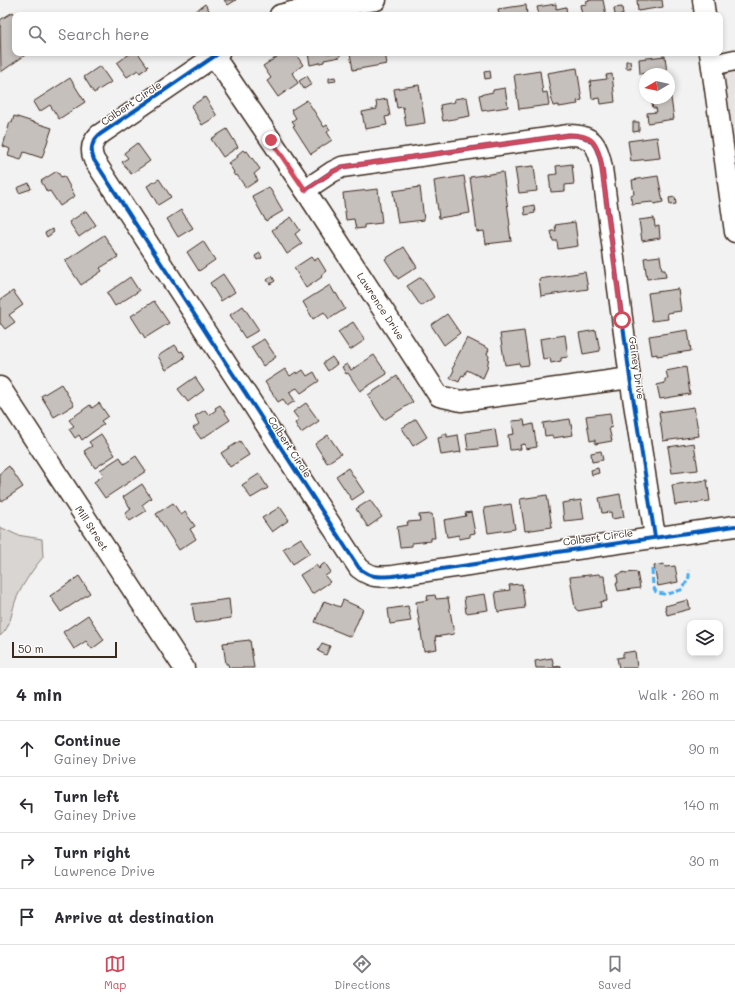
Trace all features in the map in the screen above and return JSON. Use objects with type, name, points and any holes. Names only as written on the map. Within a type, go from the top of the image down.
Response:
[{"type":"street","points":[[292,12],[376,0]]},
{"type":"street","points":[[702,0],[704,12]]},
{"type":"street","name":"Colbert Circle","points":[[216,56],[99,135],[94,139],[91,147],[91,153],[359,568],[368,576],[393,576],[735,526]]},
{"type":"street","name":"Lawrence Drive","points":[[218,56],[439,396],[461,401],[630,378]]},
{"type":"street","points":[[735,60],[711,59],[727,113],[735,232]]},
{"type":"street","name":"Gainey Drive","points":[[305,190],[342,167],[569,135],[584,136],[592,140],[598,149],[601,162],[630,378],[654,537]]},
{"type":"street","name":"Mill Street","points":[[0,388],[184,668]]},
{"type":"shaded area","points":[[735,68],[735,232],[713,71]]},
{"type":"shaded area","points":[[0,527],[17,535],[42,539],[43,557],[32,571],[17,597],[7,628],[0,636]]},
{"type":"building","points":[[224,0],[236,0],[228,5]]},
{"type":"building","points":[[603,0],[605,12],[581,12],[580,5],[587,4],[586,1]]},
{"type":"building","points":[[637,0],[662,0],[663,7],[638,11]]},
{"type":"building","points":[[205,4],[210,12],[194,12]]},
{"type":"building","points":[[556,4],[556,9],[566,7],[567,12],[538,12],[537,7]]},
{"type":"building","points":[[526,5],[527,12],[498,12],[498,9]]},
{"type":"building","points":[[622,7],[623,12],[615,12],[614,8]]},
{"type":"building","points":[[12,13],[12,56],[24,56],[1,72],[0,20]]},
{"type":"building","points":[[127,56],[140,56],[148,67],[140,73],[138,70],[127,77],[117,63]]},
{"type":"building","points":[[276,56],[297,56],[303,65],[292,73],[298,83],[278,97],[267,81],[271,78],[263,66],[277,57]]},
{"type":"building","points":[[308,56],[340,56],[324,60],[324,62],[310,65]]},
{"type":"building","points":[[351,56],[386,56],[387,64],[353,70]]},
{"type":"building","points":[[665,56],[666,68],[640,68],[639,59]]},
{"type":"building","points":[[626,61],[630,61],[631,68],[626,68]]},
{"type":"building","points":[[100,66],[111,82],[94,93],[84,77]]},
{"type":"building","points":[[577,68],[582,100],[577,101],[578,104],[559,107],[559,105],[553,106],[547,73]]},
{"type":"building","points":[[490,71],[491,78],[485,79],[484,72]]},
{"type":"building","points":[[540,71],[543,93],[547,92],[549,105],[519,109],[514,75]]},
{"type":"building","points":[[612,74],[615,102],[601,104],[600,98],[592,99],[590,81],[607,79],[606,75]]},
{"type":"building","points":[[307,76],[312,84],[304,89],[299,81]]},
{"type":"building","points":[[335,77],[336,81],[329,82],[329,78]]},
{"type":"building","points":[[70,78],[85,102],[59,119],[50,105],[39,112],[33,102]]},
{"type":"building","points":[[419,85],[425,123],[406,126],[403,107],[397,108],[394,89]]},
{"type":"building","points":[[505,88],[508,107],[482,111],[479,95]]},
{"type":"building","points":[[205,97],[217,116],[202,125],[191,106]]},
{"type":"building","points":[[467,97],[470,116],[443,121],[440,105],[455,102],[454,99]]},
{"type":"building","points":[[387,99],[390,116],[385,117],[387,125],[365,129],[362,112],[377,109],[376,101]]},
{"type":"building","points":[[307,100],[324,127],[327,125],[330,130],[327,132],[332,140],[311,154],[293,126],[295,125],[292,121],[296,118],[291,110]]},
{"type":"building","points":[[652,104],[672,104],[674,119],[648,123],[647,113],[657,112],[656,108],[653,108]]},
{"type":"building","points":[[14,116],[52,128],[42,158],[24,152],[21,160],[8,156],[10,149],[3,146],[10,122],[12,123]]},
{"type":"building","points":[[633,122],[639,122],[639,131],[633,132]]},
{"type":"building","points":[[227,129],[238,147],[223,157],[211,139]]},
{"type":"building","points":[[657,137],[660,158],[631,161],[628,141]]},
{"type":"building","points":[[137,143],[150,161],[131,174],[122,162],[128,158],[124,153]]},
{"type":"building","points":[[243,150],[245,152],[247,151],[260,169],[254,174],[258,180],[246,188],[237,175],[235,176],[228,163],[238,157],[237,155]]},
{"type":"building","points":[[572,164],[574,184],[565,185],[565,191],[551,192],[549,175],[557,174],[556,166]]},
{"type":"building","points":[[534,166],[537,191],[519,193],[515,168]]},
{"type":"building","points":[[57,171],[61,177],[64,176],[75,196],[60,206],[50,191],[47,192],[41,181]]},
{"type":"building","points":[[503,172],[511,241],[486,244],[484,231],[477,232],[470,177]]},
{"type":"building","points":[[464,176],[470,213],[439,218],[434,181]]},
{"type":"building","points":[[658,176],[663,202],[654,204],[653,202],[632,204],[630,195],[634,194],[632,180]]},
{"type":"building","points":[[159,179],[171,197],[158,205],[147,186]]},
{"type":"building","points":[[29,183],[31,189],[19,193],[17,188]]},
{"type":"building","points":[[269,187],[283,211],[266,221],[252,196]]},
{"type":"building","points":[[420,187],[424,220],[398,223],[393,191]]},
{"type":"building","points":[[378,189],[382,223],[364,225],[364,228],[356,229],[354,219],[346,220],[343,193]]},
{"type":"building","points":[[675,197],[676,204],[670,205],[669,198]]},
{"type":"building","points":[[534,205],[535,213],[525,215],[524,207]]},
{"type":"building","points":[[181,210],[193,228],[178,237],[167,219]]},
{"type":"building","points":[[86,211],[96,225],[79,237],[69,222]]},
{"type":"building","points":[[291,217],[300,230],[295,234],[302,244],[287,254],[272,230]]},
{"type":"building","points":[[654,218],[655,227],[659,226],[660,238],[642,241],[639,220]]},
{"type":"building","points":[[575,222],[578,246],[558,249],[557,241],[553,241],[551,231],[556,231],[555,225]]},
{"type":"building","points":[[52,229],[54,232],[47,237],[45,233]]},
{"type":"building","points":[[104,235],[118,257],[100,268],[102,271],[81,285],[65,261]]},
{"type":"building","points":[[203,241],[215,260],[199,271],[187,252]]},
{"type":"building","points":[[404,247],[417,267],[398,279],[385,259]]},
{"type":"building","points":[[260,253],[262,258],[257,260],[255,256]]},
{"type":"building","points":[[660,256],[662,270],[665,270],[666,277],[647,279],[644,258]]},
{"type":"building","points":[[311,257],[314,261],[318,258],[326,271],[321,275],[322,277],[306,288],[294,268]]},
{"type":"building","points":[[585,272],[588,289],[541,296],[539,279]]},
{"type":"building","points":[[223,274],[235,292],[221,301],[210,283]]},
{"type":"building","points":[[272,276],[275,281],[270,284],[267,280]]},
{"type":"building","points":[[130,277],[139,291],[115,306],[107,293]]},
{"type":"building","points":[[421,277],[434,297],[421,306],[407,286]]},
{"type":"building","points":[[330,285],[345,309],[329,319],[324,312],[313,319],[303,302]]},
{"type":"building","points":[[678,289],[681,311],[667,313],[668,319],[652,321],[648,293]]},
{"type":"building","points":[[13,291],[23,305],[9,315],[15,322],[5,329],[0,324],[0,300]]},
{"type":"building","points":[[154,301],[169,323],[145,338],[131,316]]},
{"type":"building","points":[[243,306],[259,330],[245,338],[230,315]]},
{"type":"building","points":[[447,314],[460,333],[444,345],[431,325]]},
{"type":"building","points":[[353,322],[365,340],[350,350],[338,332]]},
{"type":"building","points":[[596,330],[600,351],[583,354],[579,333]]},
{"type":"building","points":[[688,330],[691,351],[657,356],[657,354],[652,355],[649,336]]},
{"type":"building","points":[[524,331],[529,365],[520,366],[519,363],[505,365],[500,334]]},
{"type":"building","points":[[565,335],[568,357],[561,358],[561,361],[551,363],[550,358],[543,359],[540,339]]},
{"type":"building","points":[[467,338],[489,349],[487,354],[489,356],[487,369],[483,378],[467,370],[464,376],[462,375],[459,382],[450,378],[454,370],[452,369],[455,364],[454,363]]},
{"type":"building","points":[[264,339],[276,357],[263,366],[251,347]]},
{"type":"building","points":[[175,345],[185,356],[166,370],[158,356]]},
{"type":"building","points":[[374,355],[387,374],[360,391],[342,367],[347,364],[351,370]]},
{"type":"building","points":[[332,357],[337,364],[328,371],[323,363]]},
{"type":"building","points":[[686,367],[690,394],[660,399],[657,385],[665,383],[665,379],[668,379],[666,371]]},
{"type":"building","points":[[285,369],[290,376],[303,370],[307,376],[314,372],[319,381],[301,393],[297,388],[289,392],[295,401],[287,406],[283,399],[278,402],[265,382]]},
{"type":"building","points":[[397,376],[413,402],[384,420],[368,395]]},
{"type":"building","points":[[195,377],[204,390],[188,402],[178,389]]},
{"type":"building","points":[[61,384],[74,405],[54,417],[41,396]]},
{"type":"building","points":[[99,403],[108,416],[101,421],[104,424],[82,440],[79,435],[75,438],[69,429],[74,426],[69,420],[90,405],[92,408]]},
{"type":"building","points":[[306,403],[319,421],[301,433],[295,423],[299,420],[293,412]]},
{"type":"building","points":[[220,405],[230,420],[201,439],[193,428],[199,424],[195,416],[205,410],[209,415]]},
{"type":"building","points":[[694,407],[699,436],[663,441],[659,412]]},
{"type":"building","points":[[610,413],[612,427],[609,428],[612,441],[595,444],[595,440],[590,441],[586,416]]},
{"type":"building","points":[[416,419],[427,437],[413,446],[402,428]]},
{"type":"building","points":[[570,419],[573,435],[553,438],[552,435],[545,436],[543,423]]},
{"type":"building","points":[[524,420],[525,426],[533,424],[537,447],[526,449],[525,444],[520,445],[521,449],[510,450],[508,435],[514,434],[512,421]]},
{"type":"building","points":[[495,429],[498,447],[468,450],[466,433]]},
{"type":"building","points":[[101,434],[115,455],[95,468],[84,451],[92,446],[89,442]]},
{"type":"building","points":[[442,434],[447,434],[447,437],[458,435],[461,452],[441,455],[438,438],[442,437]]},
{"type":"building","points":[[328,435],[341,454],[327,463],[315,444]]},
{"type":"building","points":[[240,441],[249,455],[230,467],[221,453]]},
{"type":"building","points":[[694,443],[698,470],[672,473],[668,447]]},
{"type":"building","points":[[601,451],[603,460],[592,462],[591,453]]},
{"type":"building","points":[[136,456],[146,471],[105,498],[94,482],[104,475],[100,470],[120,457],[124,464]]},
{"type":"building","points":[[9,466],[23,487],[2,501],[0,498],[0,473]]},
{"type":"building","points":[[348,468],[364,492],[352,500],[336,476]]},
{"type":"building","points":[[598,468],[599,473],[592,475],[591,470]]},
{"type":"building","points":[[259,474],[268,488],[251,498],[242,485]]},
{"type":"building","points":[[707,480],[710,501],[675,505],[672,485]]},
{"type":"building","points":[[142,484],[151,498],[142,505],[146,511],[130,521],[125,514],[131,509],[123,497]]},
{"type":"building","points":[[620,494],[624,517],[612,519],[611,512],[602,513],[599,498]]},
{"type":"building","points":[[547,495],[552,527],[525,531],[520,499]]},
{"type":"building","points":[[370,500],[382,517],[368,527],[356,509]]},
{"type":"building","points":[[581,500],[584,519],[564,521],[562,503]]},
{"type":"building","points":[[173,503],[181,515],[185,512],[195,526],[190,529],[196,539],[179,550],[156,514]]},
{"type":"building","points":[[511,504],[515,529],[488,533],[484,508]]},
{"type":"building","points":[[280,507],[289,520],[272,532],[262,518]]},
{"type":"building","points":[[471,512],[475,533],[470,534],[470,537],[459,539],[459,535],[447,537],[444,520],[466,516],[465,513]]},
{"type":"building","points":[[432,514],[435,538],[431,538],[431,541],[412,543],[412,546],[400,547],[397,527],[408,525],[407,522],[420,521],[419,515]]},
{"type":"building","points":[[301,538],[310,553],[293,564],[283,549]]},
{"type":"building","points":[[325,563],[331,572],[325,576],[330,582],[312,594],[300,575],[316,565],[319,569],[319,567]]},
{"type":"building","points":[[664,564],[665,567],[675,566],[678,582],[658,586],[654,566]]},
{"type":"building","points":[[625,572],[637,572],[640,588],[618,591],[616,583],[618,583],[617,575]]},
{"type":"building","points":[[599,574],[600,576],[604,576],[607,601],[600,602],[601,607],[578,611],[575,608],[570,577]]},
{"type":"building","points":[[79,576],[90,593],[61,612],[50,596]]},
{"type":"building","points":[[522,584],[525,608],[498,612],[495,592],[510,590],[509,585]]},
{"type":"building","points":[[485,594],[488,610],[466,613],[464,597]]},
{"type":"building","points":[[435,595],[436,599],[448,598],[454,634],[435,637],[437,649],[424,651],[416,602],[428,600],[427,596]]},
{"type":"building","points":[[229,599],[231,618],[195,623],[192,604]]},
{"type":"building","points":[[343,600],[363,609],[351,637],[315,622],[324,601],[340,607]]},
{"type":"building","points":[[688,600],[690,609],[667,615],[665,606]]},
{"type":"building","points":[[408,606],[411,621],[390,624],[388,609]]},
{"type":"building","points":[[88,615],[104,640],[92,649],[86,641],[74,649],[63,632]]},
{"type":"building","points":[[250,640],[254,668],[229,668],[228,664],[226,664],[223,643]]},
{"type":"building","points":[[322,643],[330,646],[326,655],[318,651]]},
{"type":"building","points":[[635,651],[637,668],[619,668],[617,658],[623,657],[623,653]]},
{"type":"building","points":[[552,658],[554,667],[561,666],[561,668],[536,668],[535,661]]},
{"type":"marked path","points":[[652,569],[653,586],[656,592],[663,594],[673,593],[683,589],[689,577],[689,570]]},
{"type":"cycle path","points":[[215,56],[99,135],[93,144],[92,150],[94,160],[359,568],[368,574],[375,576],[393,576],[735,526]]},
{"type":"cycle path","points":[[305,190],[342,167],[569,135],[577,135],[589,139],[599,153],[602,168],[630,378],[655,537]]},
{"type":"route","points":[[271,140],[305,190],[342,167],[569,135],[584,136],[592,140],[598,149],[601,162],[622,320]]}]
